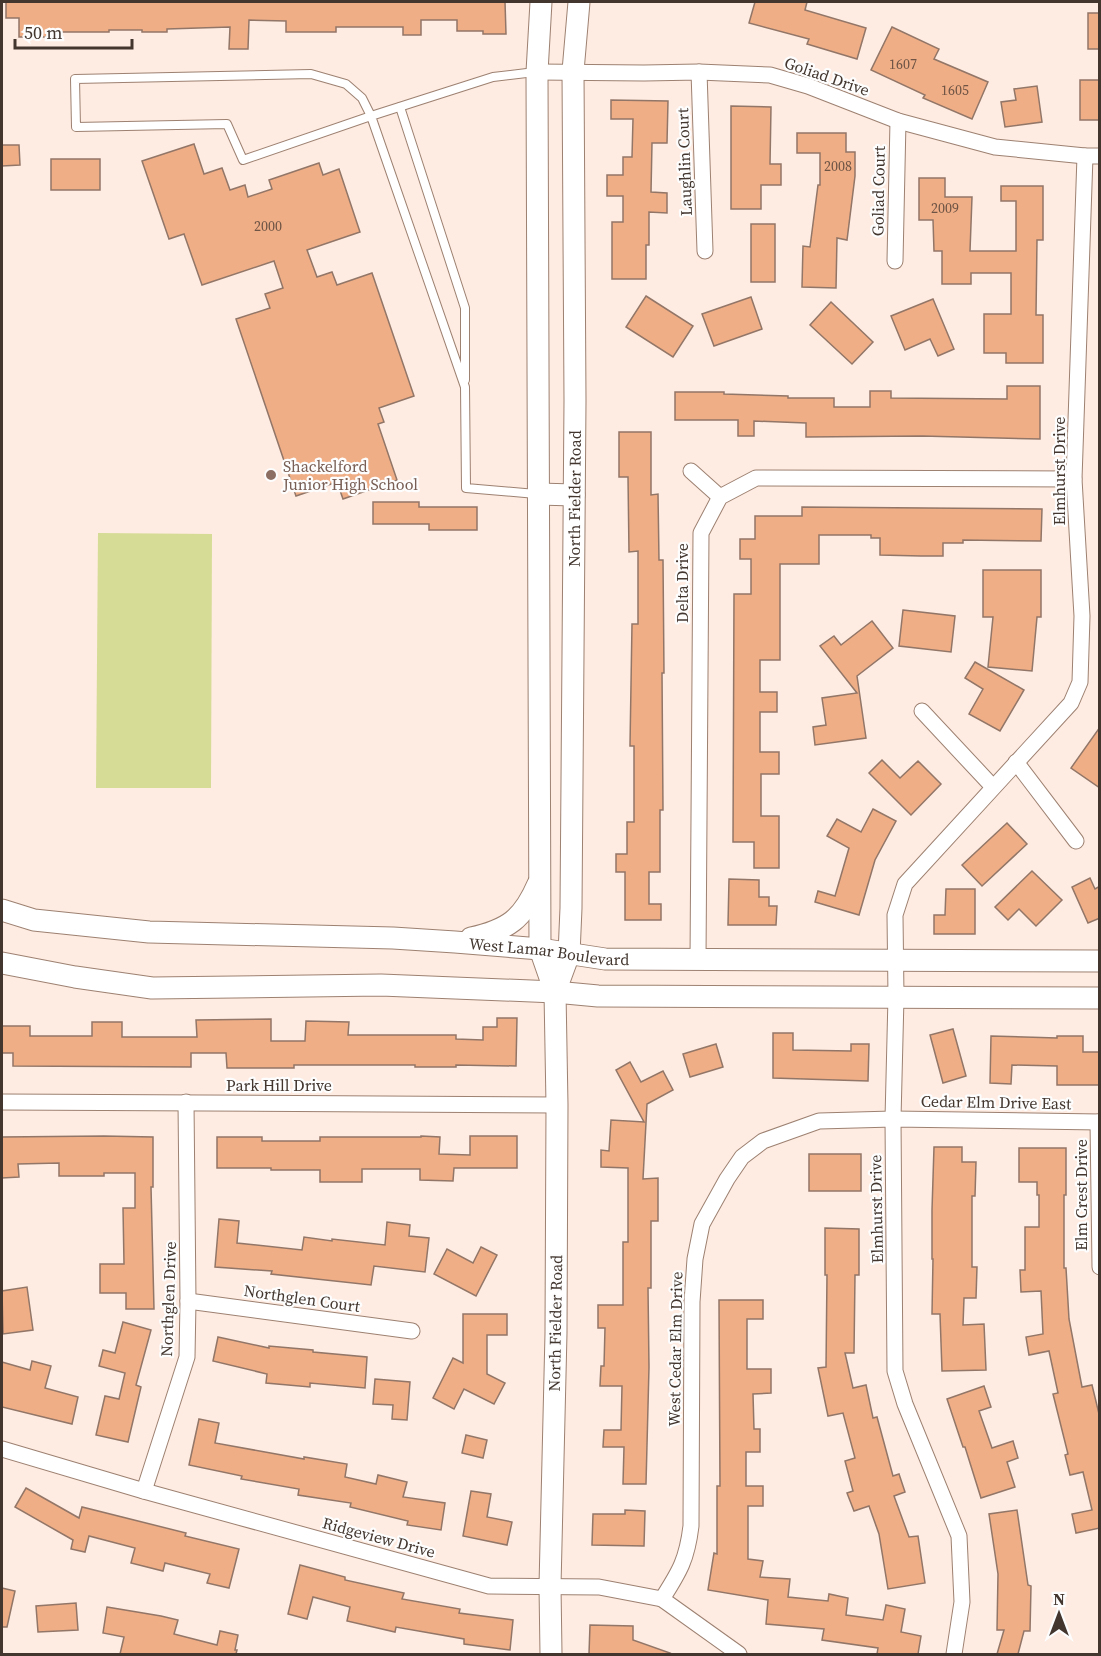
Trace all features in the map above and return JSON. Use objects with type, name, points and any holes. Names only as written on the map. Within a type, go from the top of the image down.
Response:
[{"type":"main road","name":"North Fielder Road","points":[[541,2],[537,72],[540,949],[555,992],[556,1105],[556,1334],[550,1586],[551,1654]]},
{"type":"main road","name":"North Fielder Road","points":[[555,992],[569,954],[574,495],[573,71],[579,2]]},
{"type":"main road","points":[[538,494],[574,495]]},
{"type":"main road","points":[[455,942],[489,934],[505,927],[521,914],[531,900],[540,880]]},
{"type":"main road","name":"West Lamar Boulevard","points":[[2,910],[34,920],[148,932],[393,938],[540,949],[605,959],[1100,961]]},
{"type":"main road","points":[[2,963],[75,977],[152,988],[381,985],[555,992],[598,996],[1100,998]]},
{"type":"street","name":"Goliad Drive","points":[[537,72],[699,72],[770,75],[808,86],[898,122],[995,147],[1092,156]]},
{"type":"street","name":"Laughlin Court","points":[[699,72],[705,251]]},
{"type":"street","name":"Goliad Court","points":[[895,261],[898,122]]},
{"type":"street","name":"Elmhurst Drive","points":[[954,1654],[962,1602],[959,1536],[905,1404],[895,1371],[893,1119],[895,915],[905,884],[1071,703],[1080,682],[1082,616],[1074,479],[1092,156]]},
{"type":"street","points":[[691,471],[720,497],[756,478],[1074,479]]},
{"type":"street","name":"Delta Drive","points":[[698,960],[701,533],[720,497]]},
{"type":"street","points":[[921,711],[993,787]]},
{"type":"street","points":[[1016,762],[1076,842]]},
{"type":"street","name":"Park Hill Drive","points":[[2,1102],[556,1105]]},
{"type":"street","name":"Northglen Drive","points":[[144,1491],[187,1356],[186,1102]]},
{"type":"street","name":"Cedar Elm Drive East","points":[[893,1119],[1099,1122]]},
{"type":"street","name":"West Cedar Elm Drive","points":[[662,1599],[679,1572],[688,1549],[691,1526],[692,1302],[695,1259],[702,1224],[742,1157],[763,1141],[819,1121],[893,1119]]},
{"type":"street","name":"Elm Crest Drive","points":[[1099,1122],[1100,1267]]},
{"type":"street","name":"Northglen Court","points":[[188,1301],[412,1331]]},
{"type":"street","name":"Ridgeview Drive","points":[[2,1449],[144,1491],[489,1586],[598,1587],[662,1599],[739,1654]]},
{"type":"lane","points":[[465,387],[371,116],[362,98],[346,84],[311,74],[75,79],[76,127],[227,124],[243,160],[371,116],[493,77],[537,72]]},
{"type":"lane","points":[[400,107],[465,308],[466,488],[538,494]]},
{"type":"green space","points":[[98,533],[212,534],[211,788],[96,788]]},
{"type":"building","points":[[6,2],[505,2],[506,34],[457,31],[457,20],[421,20],[421,35],[403,35],[403,27],[336,27],[336,32],[286,32],[286,21],[249,20],[248,49],[229,49],[230,27],[167,29],[167,32],[109,30],[109,32],[48,32],[48,37],[19,37],[19,18],[6,18]]},
{"type":"building","points":[[755,2],[807,2],[805,10],[866,28],[857,59],[807,44],[809,39],[749,23]]},
{"type":"building","points":[[1088,13],[1100,13],[1100,49],[1088,49]]},
{"type":"building","points":[[892,27],[939,49],[934,59],[988,82],[972,119],[923,98],[925,95],[871,70]]},
{"type":"building","points":[[1080,80],[1100,80],[1100,120],[1080,120]]},
{"type":"building","points":[[1037,86],[1042,122],[1005,127],[1001,102],[1016,100],[1014,89]]},
{"type":"building","points":[[611,100],[668,101],[667,143],[652,143],[651,192],[667,193],[667,213],[649,212],[646,279],[612,279],[612,222],[623,222],[623,196],[607,196],[607,175],[623,175],[623,157],[632,157],[633,119],[611,119]]},
{"type":"building","points":[[731,106],[771,107],[770,164],[781,164],[781,185],[761,185],[761,209],[731,209]]},
{"type":"building","points":[[797,133],[846,133],[846,152],[855,152],[855,176],[847,240],[837,238],[836,288],[802,287],[803,246],[810,247],[818,185],[820,185],[820,153],[797,153]]},
{"type":"building","points":[[194,144],[204,174],[222,168],[230,190],[245,185],[248,197],[272,189],[269,180],[319,163],[323,175],[339,169],[360,232],[307,250],[317,277],[332,272],[337,285],[372,273],[414,396],[379,408],[384,422],[378,424],[397,480],[343,499],[337,482],[296,496],[236,319],[270,308],[265,294],[283,288],[274,261],[202,285],[184,234],[169,239],[142,161]]},
{"type":"building","points":[[2,145],[19,145],[20,165],[2,166]]},
{"type":"building","points":[[51,159],[100,159],[100,190],[51,190]]},
{"type":"building","points":[[919,178],[945,178],[945,197],[972,197],[970,251],[1016,251],[1016,201],[1001,201],[1001,186],[1043,186],[1043,240],[1037,240],[1036,315],[1043,315],[1043,363],[1006,363],[1006,353],[984,353],[984,314],[1011,314],[1011,273],[971,273],[971,284],[942,284],[942,251],[934,251],[933,220],[919,220]]},
{"type":"building","points":[[751,224],[775,224],[775,282],[751,282]]},
{"type":"building","points":[[646,296],[693,326],[673,357],[626,327]]},
{"type":"building","points":[[751,297],[762,329],[714,346],[702,314]]},
{"type":"building","points":[[933,299],[954,349],[938,356],[930,339],[905,350],[891,316]]},
{"type":"building","points":[[831,302],[873,342],[852,364],[810,325]]},
{"type":"building","points":[[1007,386],[1040,386],[1040,439],[922,436],[806,437],[806,423],[754,421],[754,436],[738,436],[738,420],[675,420],[675,392],[724,392],[724,394],[788,396],[788,398],[834,398],[834,407],[870,407],[870,391],[891,391],[891,398],[1007,399]]},
{"type":"building","points":[[619,432],[651,432],[651,495],[658,494],[659,560],[663,560],[663,810],[660,810],[660,872],[649,872],[649,904],[661,904],[661,920],[625,920],[625,872],[616,872],[616,854],[627,854],[627,822],[634,822],[634,746],[630,746],[632,624],[638,624],[638,551],[629,552],[628,477],[619,477]]},
{"type":"building","points":[[373,502],[419,502],[419,507],[477,507],[477,530],[429,530],[429,524],[373,524]]},
{"type":"building","points":[[802,507],[1042,509],[1041,541],[963,540],[963,543],[943,543],[943,556],[880,555],[880,538],[871,538],[871,535],[819,535],[819,564],[780,564],[780,660],[760,660],[760,692],[777,692],[777,712],[760,712],[760,752],[779,752],[779,774],[761,774],[761,816],[779,816],[779,868],[754,868],[754,842],[733,842],[734,594],[751,594],[751,559],[740,559],[740,539],[755,539],[755,516],[802,516]]},
{"type":"building","points":[[983,570],[1041,570],[1041,617],[1037,617],[1032,671],[988,667],[993,617],[983,617]]},
{"type":"building","points":[[903,610],[955,616],[951,652],[899,646]]},
{"type":"building","points":[[872,621],[893,648],[857,676],[866,738],[815,745],[813,727],[826,725],[822,698],[857,693],[820,646],[834,636],[841,645]]},
{"type":"building","points":[[975,662],[1024,690],[1000,731],[969,714],[983,689],[965,678]]},
{"type":"building","points":[[1100,727],[1100,788],[1071,768]]},
{"type":"building","points":[[882,760],[900,778],[918,761],[941,784],[911,815],[869,773]]},
{"type":"building","points":[[873,809],[896,821],[875,860],[859,915],[815,902],[818,891],[835,896],[849,848],[827,836],[837,819],[861,832]]},
{"type":"building","points":[[1007,823],[1027,844],[982,886],[962,865]]},
{"type":"building","points":[[1032,871],[1062,900],[1036,926],[1019,909],[1008,920],[995,907]]},
{"type":"building","points":[[1090,878],[1095,889],[1100,886],[1100,918],[1088,923],[1072,887]]},
{"type":"building","points":[[729,879],[759,880],[759,897],[769,897],[769,906],[777,906],[776,925],[728,925]]},
{"type":"building","points":[[946,889],[975,889],[975,934],[934,934],[934,915],[945,915]]},
{"type":"building","points":[[497,1018],[517,1018],[516,1066],[294,1065],[294,1068],[227,1068],[226,1053],[191,1053],[191,1067],[13,1066],[13,1053],[2,1053],[2,1026],[30,1026],[30,1036],[92,1036],[92,1022],[122,1022],[122,1037],[197,1037],[196,1020],[271,1019],[271,1041],[305,1041],[306,1021],[349,1022],[348,1035],[456,1035],[456,1039],[483,1040],[483,1027],[497,1027]]},
{"type":"building","points":[[953,1029],[966,1076],[943,1083],[930,1035]]},
{"type":"building","points":[[773,1033],[793,1033],[793,1050],[851,1051],[851,1044],[869,1044],[868,1081],[773,1078]]},
{"type":"building","points":[[991,1036],[1057,1038],[1057,1036],[1083,1036],[1083,1052],[1100,1052],[1100,1085],[1057,1085],[1057,1066],[1012,1065],[1011,1084],[990,1083]]},
{"type":"building","points":[[716,1044],[723,1067],[690,1077],[683,1054]]},
{"type":"building","points":[[630,1062],[641,1082],[663,1071],[673,1090],[647,1104],[643,1179],[658,1178],[658,1221],[651,1221],[646,1484],[623,1484],[624,1447],[603,1447],[604,1430],[621,1430],[622,1386],[600,1386],[601,1366],[604,1366],[605,1328],[598,1328],[598,1305],[623,1305],[623,1242],[628,1242],[628,1168],[601,1167],[601,1150],[609,1151],[611,1120],[644,1122],[616,1070]]},
{"type":"building","points":[[470,1136],[517,1136],[517,1168],[454,1168],[453,1181],[420,1180],[420,1169],[362,1169],[362,1182],[320,1182],[320,1170],[217,1168],[217,1137],[262,1137],[262,1141],[320,1141],[320,1137],[440,1137],[439,1154],[470,1155]]},
{"type":"building","points":[[2,1137],[153,1137],[153,1187],[151,1187],[154,1309],[126,1309],[126,1293],[100,1293],[100,1264],[124,1264],[123,1208],[135,1208],[135,1173],[59,1176],[59,1163],[18,1164],[19,1177],[2,1178]]},
{"type":"building","points":[[934,1147],[962,1147],[962,1162],[976,1162],[975,1196],[972,1196],[972,1267],[977,1267],[976,1298],[964,1298],[963,1325],[984,1324],[986,1370],[942,1371],[940,1314],[932,1314]]},
{"type":"building","points":[[1019,1148],[1066,1148],[1064,1268],[1066,1268],[1069,1319],[1082,1387],[1092,1385],[1100,1418],[1100,1528],[1076,1533],[1072,1514],[1092,1510],[1083,1472],[1070,1475],[1065,1455],[1068,1454],[1053,1394],[1058,1393],[1049,1351],[1029,1355],[1026,1337],[1043,1334],[1041,1291],[1021,1292],[1020,1270],[1025,1270],[1025,1227],[1039,1227],[1039,1195],[1037,1195],[1037,1182],[1019,1182]]},
{"type":"building","points":[[809,1154],[861,1154],[861,1191],[809,1191]]},
{"type":"building","points":[[219,1219],[239,1221],[237,1243],[302,1250],[304,1237],[385,1245],[387,1222],[410,1225],[409,1236],[429,1238],[425,1272],[374,1266],[371,1285],[271,1274],[272,1271],[215,1267]]},
{"type":"building","points":[[825,1228],[859,1229],[859,1275],[855,1275],[854,1353],[845,1353],[853,1388],[866,1385],[873,1418],[877,1417],[893,1476],[899,1474],[905,1492],[894,1496],[909,1537],[918,1536],[925,1583],[888,1589],[879,1534],[869,1506],[854,1511],[847,1493],[853,1491],[845,1461],[855,1458],[843,1413],[828,1416],[818,1368],[826,1367]]},
{"type":"building","points":[[481,1247],[497,1255],[476,1296],[434,1274],[447,1249],[473,1263]]},
{"type":"building","points":[[27,1287],[33,1330],[3,1334],[2,1291]]},
{"type":"building","points":[[719,1300],[763,1300],[763,1319],[747,1319],[747,1369],[771,1369],[771,1393],[753,1394],[754,1429],[760,1429],[760,1452],[746,1452],[746,1486],[763,1486],[763,1506],[748,1506],[748,1559],[763,1561],[760,1577],[790,1579],[788,1597],[828,1601],[829,1594],[848,1598],[846,1615],[883,1620],[886,1605],[905,1609],[901,1632],[921,1636],[918,1654],[877,1654],[878,1648],[822,1640],[824,1629],[766,1624],[768,1600],[708,1590],[714,1553],[717,1554],[717,1486],[720,1486]]},
{"type":"building","points":[[463,1314],[507,1314],[507,1335],[487,1335],[487,1374],[505,1383],[494,1404],[464,1389],[454,1409],[433,1398],[453,1358],[463,1363]]},
{"type":"building","points":[[123,1322],[151,1330],[136,1385],[141,1387],[128,1442],[96,1435],[105,1396],[119,1399],[125,1373],[99,1366],[103,1350],[115,1353]]},
{"type":"building","points":[[218,1337],[269,1348],[269,1346],[313,1350],[313,1352],[367,1357],[365,1388],[310,1383],[310,1387],[266,1383],[267,1374],[213,1361]]},
{"type":"building","points":[[32,1361],[51,1366],[45,1388],[78,1397],[72,1424],[2,1407],[2,1362],[30,1370]]},
{"type":"building","points":[[375,1379],[410,1382],[407,1420],[392,1419],[393,1405],[373,1404]]},
{"type":"building","points":[[984,1386],[991,1407],[979,1411],[992,1448],[1013,1441],[1018,1458],[1007,1462],[1015,1487],[981,1498],[947,1399]]},
{"type":"building","points":[[199,1419],[219,1423],[215,1443],[304,1459],[304,1457],[347,1464],[345,1477],[376,1484],[378,1475],[407,1482],[403,1497],[445,1503],[441,1530],[407,1525],[408,1521],[350,1507],[351,1503],[298,1495],[299,1489],[241,1479],[242,1476],[189,1465]]},
{"type":"building","points":[[466,1435],[487,1440],[483,1458],[462,1453]]},
{"type":"building","points":[[26,1488],[79,1518],[82,1507],[239,1549],[229,1588],[207,1583],[210,1574],[165,1563],[163,1571],[131,1563],[135,1548],[89,1536],[85,1552],[71,1549],[73,1540],[15,1507]]},
{"type":"building","points":[[471,1491],[491,1494],[487,1517],[512,1522],[507,1545],[463,1536]]},
{"type":"building","points":[[625,1510],[645,1511],[644,1546],[592,1545],[593,1514],[625,1514]]},
{"type":"building","points":[[1017,1510],[1028,1585],[1031,1586],[1030,1631],[1024,1631],[1018,1654],[997,1654],[1004,1630],[997,1630],[998,1574],[989,1514]]},
{"type":"building","points":[[300,1565],[345,1577],[345,1580],[404,1593],[402,1599],[460,1609],[459,1613],[513,1620],[510,1650],[464,1644],[464,1639],[396,1627],[395,1632],[347,1621],[350,1607],[313,1597],[307,1619],[288,1614]]},
{"type":"building","points":[[2,1588],[15,1591],[7,1627],[2,1627]]},
{"type":"building","points":[[76,1603],[78,1630],[38,1632],[36,1606]]},
{"type":"building","points":[[107,1607],[178,1620],[174,1634],[217,1645],[220,1631],[238,1635],[236,1654],[120,1654],[124,1637],[103,1633]]},
{"type":"building","points":[[590,1625],[633,1626],[633,1640],[670,1653],[589,1654]]},
{"type":"place","name":"Shackelford Junior High School","points":[[271,475]]}]
